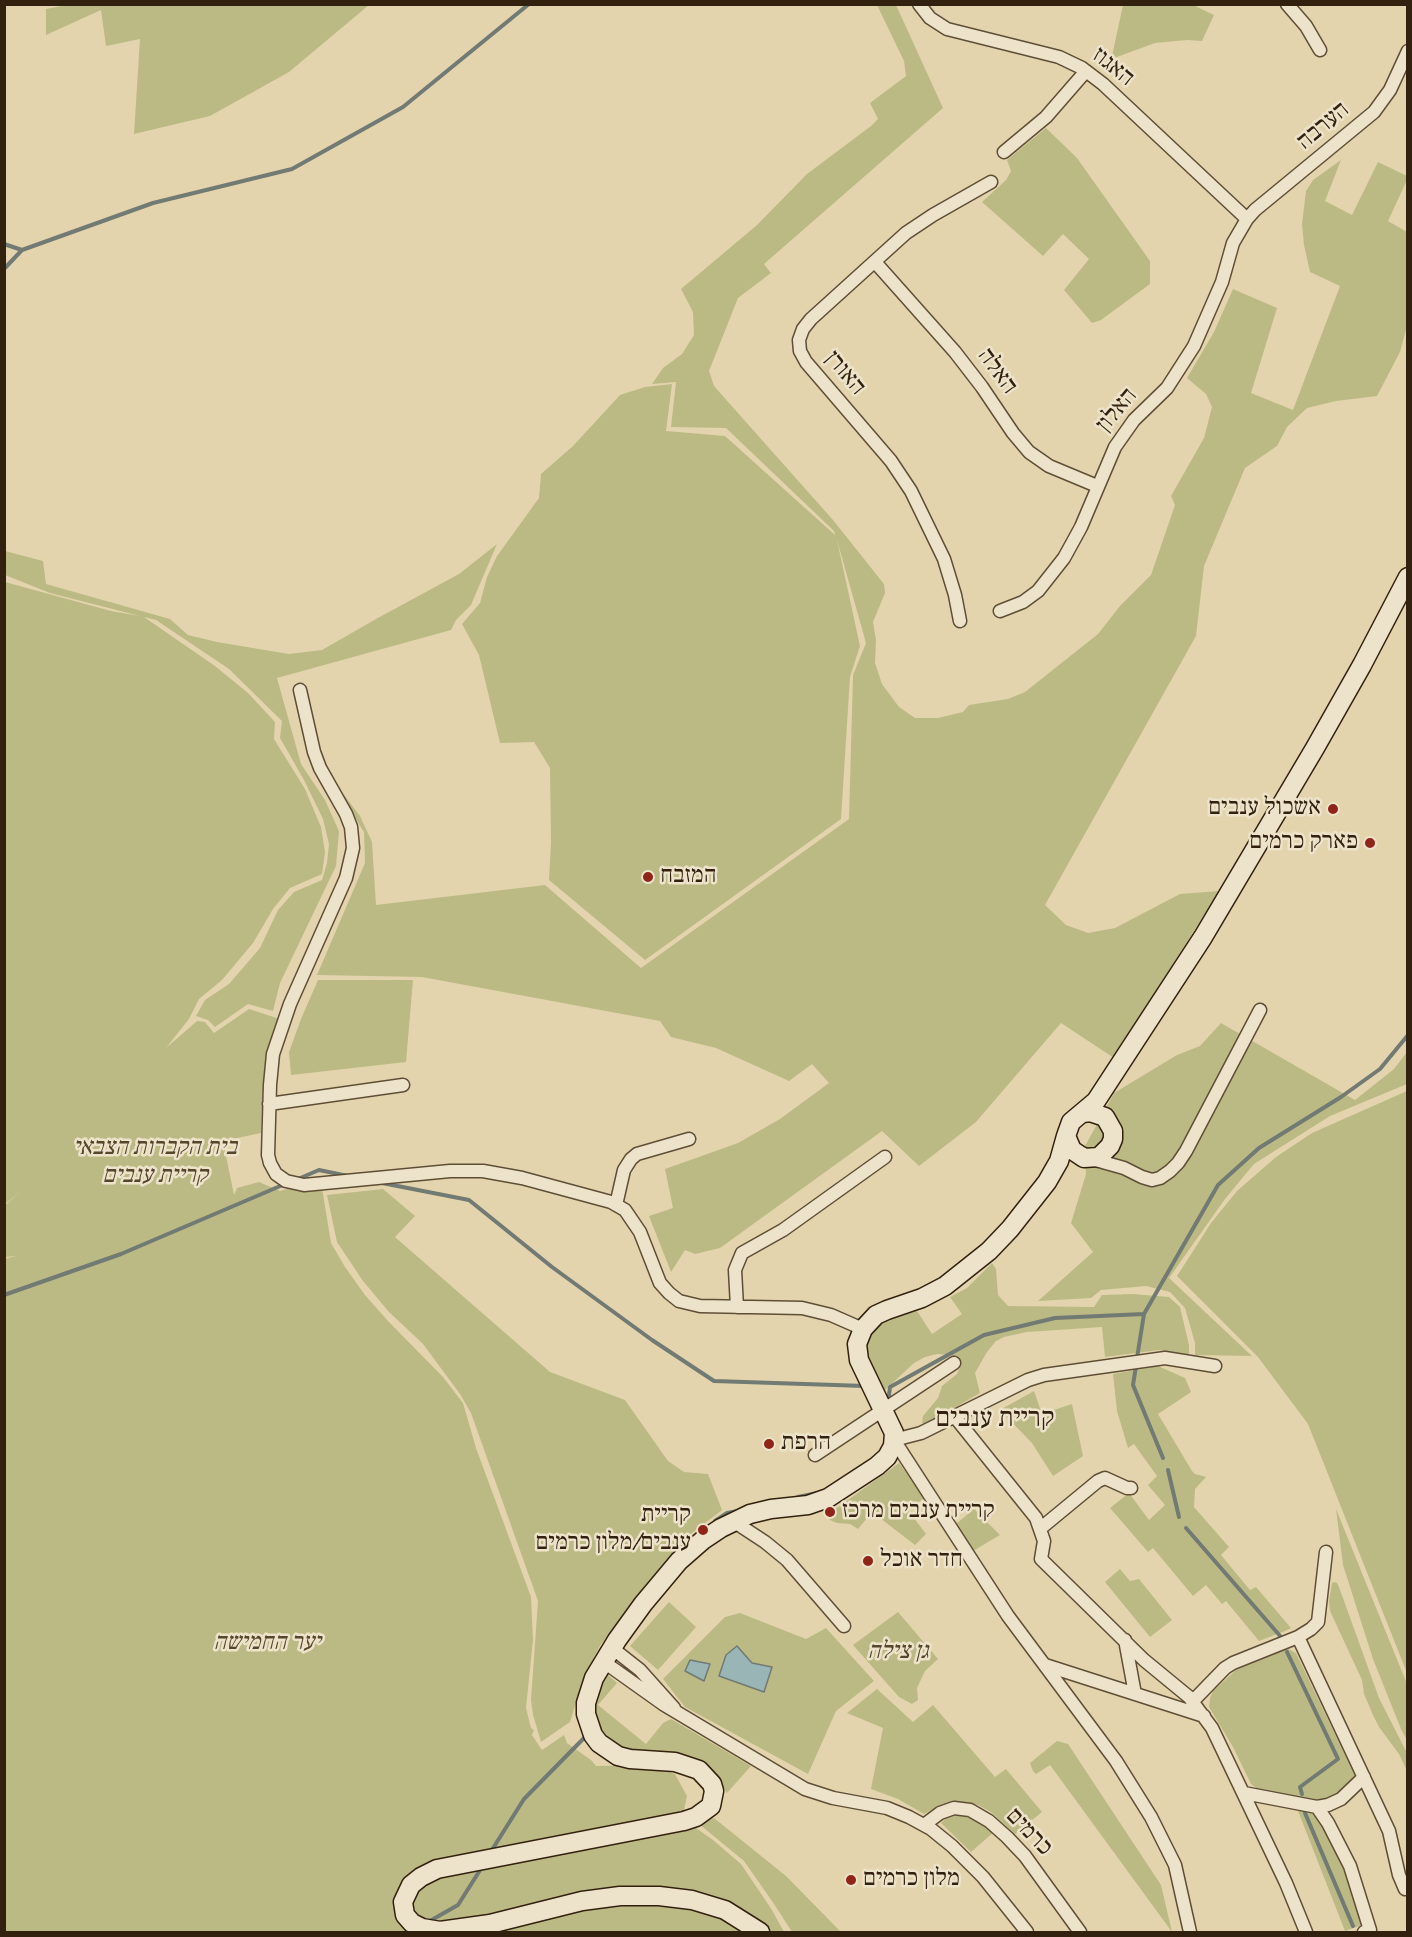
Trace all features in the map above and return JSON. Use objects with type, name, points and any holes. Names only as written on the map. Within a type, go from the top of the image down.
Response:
[{"type":"main road","points":[[760,1932],[724,1910],[692,1900],[659,1896],[620,1896],[582,1901],[508,1920],[446,1931],[422,1929],[412,1923],[405,1915],[403,1902],[407,1890],[432,1871],[684,1821],[696,1817],[711,1806],[714,1791],[707,1777],[699,1770],[675,1762],[630,1760],[618,1756],[599,1743],[589,1725],[586,1703],[589,1690],[608,1654],[643,1604],[679,1561],[703,1540],[733,1521],[760,1511],[808,1505],[828,1498],[883,1461],[891,1452],[894,1440],[891,1425],[859,1360],[857,1344],[863,1329],[876,1316],[922,1298],[945,1286],[967,1270],[1010,1229],[1047,1182],[1059,1161],[1071,1122],[1096,1101],[1203,937],[1315,748],[1362,665],[1407,577]]},
{"type":"main road","points":[[1047,1182],[1064,1168],[1106,1153],[1112,1131],[1112,1092],[1121,1064]]},
{"type":"main road","points":[[1083,1113],[1098,1113],[1112,1131]]},
{"type":"main road","points":[[1066,1136],[1072,1150],[1088,1158]]},
{"type":"street","name":"האגוז","points":[[919,4],[930,18],[947,29],[1059,57],[1086,71],[1248,219]]},
{"type":"street","points":[[1287,4],[1306,26],[1320,50]]},
{"type":"street","name":"הערבה","points":[[1248,219],[1255,210],[1370,117],[1388,94],[1407,51]]},
{"type":"street","points":[[1004,152],[1046,117],[1086,71]]},
{"type":"street","name":"האורן","points":[[960,621],[944,559],[911,491],[891,461],[806,362],[800,351],[800,335],[811,319],[914,227],[991,182]]},
{"type":"street","name":"האלון","points":[[1000,611],[1016,606],[1031,597],[1055,572],[1077,536],[1107,460],[1139,414],[1167,388],[1194,346],[1222,282],[1233,243],[1248,219]]},
{"type":"street","name":"האלה","points":[[875,262],[962,360],[1013,434],[1029,452],[1049,466],[1097,486]]},
{"type":"street","points":[[300,690],[314,752],[320,768],[346,814],[352,834],[353,848],[346,878],[280,1030],[271,1070],[269,1104],[270,1163],[276,1174],[292,1183],[311,1185],[442,1171],[483,1171],[522,1178],[616,1205],[625,1210],[636,1224],[656,1276],[669,1293],[679,1301],[693,1305],[802,1308],[843,1319],[863,1329]]},
{"type":"street","points":[[1088,1158],[1152,1180],[1160,1178],[1178,1163],[1260,1010]]},
{"type":"street","points":[[269,1104],[404,1085]]},
{"type":"street","points":[[1112,1131],[1120,1158],[1129,1171]]},
{"type":"street","points":[[616,1205],[624,1170],[631,1159],[638,1154],[689,1139]]},
{"type":"street","points":[[736,1307],[735,1270],[742,1253],[783,1230],[885,1157]]},
{"type":"street","points":[[1190,1932],[1175,1866],[1151,1817],[1116,1761],[1008,1616],[894,1440],[912,1437],[1028,1380],[1044,1375],[1165,1358],[1215,1366]]},
{"type":"street","points":[[815,1455],[954,1363]]},
{"type":"street","points":[[955,1417],[1036,1518],[1044,1541],[1041,1559],[1204,1716],[1244,1793],[1306,1932]]},
{"type":"street","points":[[1041,1528],[1098,1481],[1105,1478],[1110,1479],[1131,1488]]},
{"type":"street","points":[[733,1521],[787,1560],[844,1626]]},
{"type":"street","points":[[1192,1702],[1225,1668],[1298,1637],[1318,1622],[1326,1552]]},
{"type":"street","points":[[1298,1637],[1389,1831],[1399,1875],[1405,1889]]},
{"type":"street","points":[[1125,1640],[1135,1694]]},
{"type":"street","points":[[608,1654],[648,1694],[805,1789],[833,1798],[887,1808],[924,1825],[947,1841],[972,1866],[1027,1932]]},
{"type":"street","points":[[1045,1665],[1204,1716]]},
{"type":"street","points":[[1244,1793],[1317,1807],[1341,1799],[1364,1777]]},
{"type":"street","points":[[1317,1807],[1350,1866],[1370,1930],[1364,1932]]},
{"type":"street","name":"כרמים","points":[[924,1825],[940,1813],[954,1808],[970,1810],[989,1821],[1025,1856],[1080,1932]]},
{"type":"green space","points":[[67,5],[369,5],[289,72],[210,116],[134,134],[140,39],[106,46],[101,10],[46,35],[46,9]]},
{"type":"green space","points":[[877,5],[896,5],[943,108],[764,264],[771,273],[738,298],[709,371],[714,386],[833,520],[884,584],[885,593],[873,622],[876,640],[875,663],[882,684],[899,707],[915,718],[938,718],[963,712],[969,705],[1008,699],[1025,692],[1098,634],[1120,606],[1151,575],[1175,505],[1171,496],[1204,438],[1212,407],[1206,394],[1187,378],[1214,332],[1233,289],[1277,308],[1251,393],[1293,410],[1340,286],[1310,272],[1302,224],[1306,191],[1313,180],[1341,160],[1325,201],[1352,215],[1378,162],[1407,176],[1388,221],[1407,232],[1407,326],[1400,352],[1377,396],[1336,401],[1307,408],[1287,427],[1277,446],[1245,468],[1204,566],[1196,636],[1045,905],[1066,925],[1088,933],[1115,928],[1180,894],[1219,891],[1114,1058],[1061,1023],[976,1122],[919,1166],[882,1131],[720,1248],[695,1254],[685,1250],[671,1272],[649,1216],[673,1208],[665,1169],[738,1143],[780,1119],[829,1083],[812,1064],[789,1081],[716,1048],[671,1037],[660,1021],[422,977],[317,975],[365,863],[364,832],[329,775],[360,816],[372,842],[376,905],[545,885],[641,968],[849,819],[853,675],[866,643],[837,540],[860,646],[850,677],[841,819],[645,960],[549,880],[550,768],[534,742],[500,743],[479,655],[462,624],[480,603],[487,577],[497,556],[539,498],[541,474],[573,446],[620,395],[645,387],[672,384],[666,431],[725,436],[835,535],[834,531],[726,428],[671,427],[676,382],[652,384],[663,368],[682,354],[694,335],[693,312],[681,289],[757,225],[807,174],[871,126],[878,119],[870,103],[906,76],[904,61]]},
{"type":"green space","points":[[1123,5],[1193,5],[1214,15],[1202,41],[1155,43],[1117,57],[1112,56]]},
{"type":"green space","points":[[1046,128],[1077,158],[1150,261],[1150,284],[1101,320],[1092,323],[1064,290],[1089,259],[1063,234],[1043,256],[982,202],[1006,180],[1011,171],[1007,160]]},
{"type":"green space","name":"יער החמישה","points":[[497,544],[471,605],[456,620],[451,630],[277,678],[301,764],[325,800],[339,831],[336,866],[280,983],[273,1011],[248,1004],[215,1027],[208,1020],[196,1016],[205,1000],[229,984],[260,948],[278,910],[294,892],[322,880],[329,844],[323,819],[280,738],[282,721],[229,669],[156,620],[144,617],[215,666],[248,693],[275,722],[274,739],[305,789],[321,827],[325,852],[322,874],[290,888],[273,909],[253,943],[222,980],[199,999],[189,1019],[166,1048],[197,1021],[205,1022],[214,1033],[249,1009],[280,1019],[263,1081],[261,1133],[223,1141],[234,1195],[237,1188],[259,1182],[280,1191],[294,1187],[322,1188],[331,1243],[345,1267],[365,1295],[443,1377],[463,1403],[476,1448],[531,1597],[533,1640],[526,1708],[531,1728],[534,1730],[532,1735],[542,1750],[564,1735],[567,1743],[596,1766],[652,1765],[675,1774],[687,1796],[683,1815],[689,1823],[741,1864],[784,1932],[5,1932],[4,1259],[16,1256],[5,1257],[4,1206],[20,1192],[5,1204],[5,582],[111,611],[140,616],[50,593],[5,575],[5,551],[43,561],[46,584],[170,619],[188,635],[289,654],[322,650],[459,574]]},
{"type":"green space","points":[[318,980],[413,980],[406,1062],[291,1075],[289,1052]]},
{"type":"green space","points":[[1221,1023],[1355,1100],[1394,1069],[1407,1052],[1407,1084],[1330,1116],[1254,1164],[1225,1199],[1169,1278],[1252,1356],[1195,1355],[1195,1343],[1185,1308],[1170,1292],[1146,1286],[1101,1290],[1091,1298],[1038,1301],[1093,1252],[1071,1223],[1086,1174],[1084,1148],[1114,1093],[1177,1055],[1200,1046]]},
{"type":"green space","points":[[1407,1091],[1407,1673],[1308,1424],[1258,1357],[1177,1276],[1211,1223],[1237,1191],[1276,1157],[1312,1133]]},
{"type":"green space","points":[[383,1189],[415,1216],[395,1237],[550,1372],[625,1400],[668,1461],[684,1472],[708,1474],[722,1510],[683,1540],[601,1644],[584,1676],[570,1722],[541,1742],[531,1700],[538,1601],[471,1413],[460,1394],[423,1344],[389,1312],[363,1281],[337,1242],[327,1195]]},
{"type":"green space","points":[[992,1263],[996,1269],[998,1295],[1008,1306],[1094,1307],[1102,1295],[1133,1294],[1169,1297],[1180,1307],[1189,1345],[1189,1355],[1159,1350],[1105,1357],[1102,1327],[1027,1332],[1004,1337],[996,1341],[987,1352],[975,1373],[980,1393],[925,1425],[922,1423],[923,1416],[938,1398],[942,1386],[957,1374],[961,1365],[951,1355],[937,1354],[925,1357],[914,1363],[885,1390],[872,1375],[865,1354],[866,1337],[872,1328],[917,1311],[932,1334],[962,1314],[950,1297],[967,1288]]},
{"type":"green space","points":[[1158,1366],[1185,1378],[1191,1392],[1158,1414],[1192,1471],[1206,1477],[1195,1489],[1194,1507],[1229,1547],[1221,1555],[1250,1590],[1256,1587],[1291,1628],[1285,1631],[1259,1641],[1226,1601],[1222,1604],[1206,1585],[1193,1596],[1153,1548],[1148,1552],[1110,1508],[1129,1493],[1149,1520],[1165,1505],[1148,1485],[1157,1476],[1134,1444],[1128,1448],[1117,1411],[1113,1374]]},
{"type":"green space","points":[[1034,1391],[1042,1414],[1072,1404],[1083,1456],[1053,1476],[1032,1443],[1000,1410]]},
{"type":"green space","points":[[899,1463],[924,1498],[908,1510],[926,1534],[915,1545],[872,1512],[858,1529],[850,1524],[830,1520],[830,1513]]},
{"type":"green space","points":[[974,1509],[1000,1535],[973,1551],[956,1524]]},
{"type":"green space","points":[[1336,1509],[1407,1684],[1407,1740],[1373,1659],[1343,1565]]},
{"type":"green space","points":[[1120,1569],[1130,1581],[1139,1579],[1172,1620],[1150,1637],[1105,1582]]},
{"type":"green space","points":[[1334,1582],[1339,1587],[1379,1698],[1407,1753],[1407,1771],[1399,1754],[1373,1715],[1364,1694],[1362,1680],[1330,1611],[1329,1601]]},
{"type":"green space","points":[[669,1602],[696,1627],[658,1670],[630,1646]]},
{"type":"green space","name":"גן צילה","points":[[898,1612],[938,1659],[925,1671],[917,1688],[918,1700],[912,1704],[899,1697],[853,1645]]},
{"type":"green space","points":[[740,1613],[806,1639],[826,1628],[874,1681],[836,1711],[808,1774],[685,1707],[663,1679],[725,1617]]},
{"type":"green space","points":[[1287,1648],[1296,1653],[1356,1778],[1337,1797],[1317,1802],[1259,1790],[1251,1784],[1233,1747],[1209,1707],[1213,1691],[1236,1670]]},
{"type":"green space","points":[[606,1673],[617,1683],[598,1705],[646,1744],[663,1723],[671,1719],[751,1766],[727,1793],[707,1765],[693,1757],[620,1748],[600,1728],[595,1711],[596,1700]]},
{"type":"green space","points":[[877,1689],[913,1722],[933,1705],[995,1777],[1006,1769],[1042,1812],[1015,1834],[991,1812],[978,1805],[957,1802],[939,1806],[924,1814],[898,1799],[871,1789],[883,1728],[847,1713]]},
{"type":"green space","points":[[1057,1741],[1068,1744],[1161,1885],[1172,1932],[1050,1765],[1036,1774],[1033,1771],[1030,1763]]},
{"type":"green space","points":[[1298,1811],[1314,1811],[1339,1853],[1362,1925],[1345,1931]]},
{"type":"green space","points":[[956,1814],[977,1820],[994,1832],[971,1852],[941,1823],[948,1816]]},
{"type":"green space","points":[[714,1818],[786,1876],[841,1932],[792,1932],[744,1861],[699,1824]]},
{"type":"water","points":[[737,1646],[752,1663],[772,1667],[764,1692],[719,1676],[726,1655]]},
{"type":"water","points":[[690,1660],[710,1664],[704,1681],[685,1671]]},
{"type":"waterway","points":[[4,244],[22,250],[153,203],[292,169],[403,107],[529,4]]},
{"type":"waterway","points":[[4,269],[22,250]]},
{"type":"waterway","points":[[1137,1358],[1144,1314],[1218,1185],[1259,1148],[1341,1097],[1380,1069],[1408,1035]]},
{"type":"waterway","points":[[298,1179],[319,1170],[348,1176]]},
{"type":"waterway","points":[[382,1183],[469,1200],[552,1267],[652,1340],[714,1381],[865,1386]]},
{"type":"waterway","points":[[4,1295],[121,1254],[285,1184]]},
{"type":"waterway","points":[[888,1403],[890,1387],[984,1335],[1055,1318],[1144,1314]]},
{"type":"waterway","points":[[1136,1366],[1133,1385],[1163,1458]]},
{"type":"waterway","points":[[1168,1470],[1179,1517]]},
{"type":"waterway","points":[[798,1497],[817,1493]]},
{"type":"waterway","points":[[715,1521],[727,1513],[738,1511]]},
{"type":"waterway","points":[[1186,1528],[1281,1637]]},
{"type":"waterway","points":[[1287,1652],[1338,1759],[1300,1787],[1302,1794]]},
{"type":"waterway","points":[[490,1853],[524,1799],[585,1737],[584,1733]]},
{"type":"waterway","points":[[1305,1813],[1353,1926]]},
{"type":"waterway","points":[[428,1922],[458,1905],[482,1867]]},
{"type":"place","name":"אשכול ענבים","points":[[1333,809]]},
{"type":"place","name":"פארק כרמים","points":[[1370,843]]},
{"type":"place","name":"המזבח","points":[[648,877]]},
{"type":"place","name":"הרפת","points":[[769,1444]]},
{"type":"place","name":"קריית ענבים מרכז","points":[[830,1512]]},
{"type":"place","name":"קריית ענבים/מלון כרמים","points":[[703,1530]]},
{"type":"place","name":"חדר אוכל","points":[[868,1561]]},
{"type":"place","name":"מלון כרמים","points":[[851,1880]]},
{"type":"district","name":"קריית ענבים","points":[[995,1420]]},
{"type":"park label","name":"בית הקברות הצבאי קריית ענבים","points":[[155,1163]]}]
